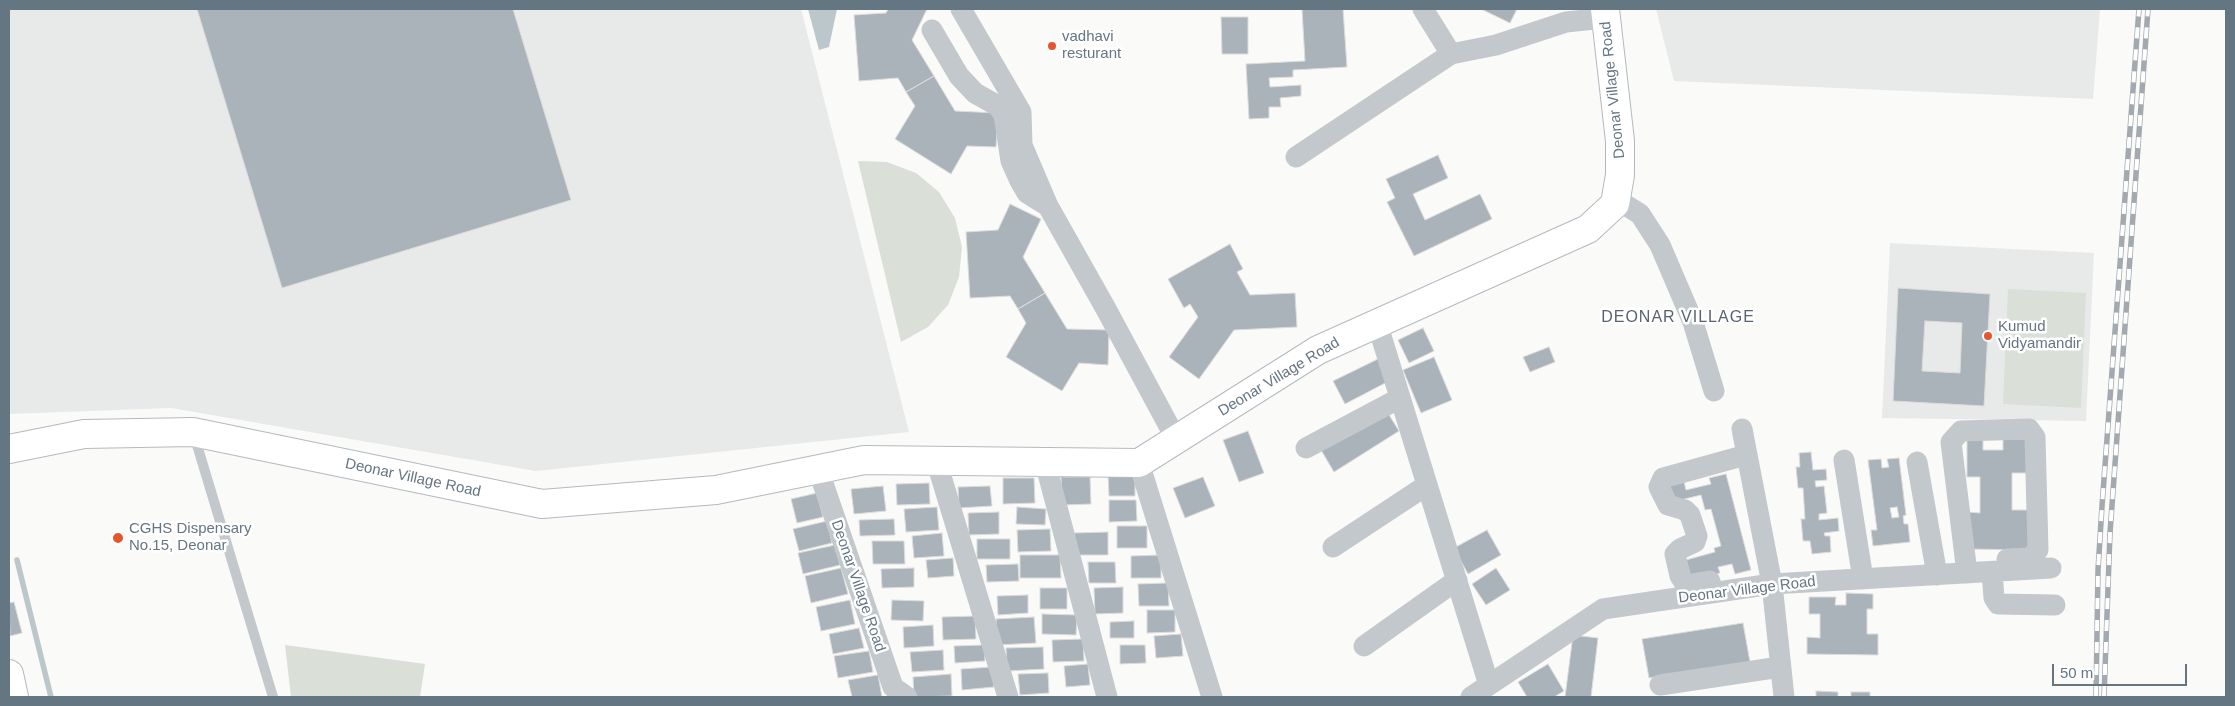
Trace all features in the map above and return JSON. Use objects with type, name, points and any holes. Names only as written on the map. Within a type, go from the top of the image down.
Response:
[{"type":"main road","name":"Deonar Village Road","points":[[9,449],[84,434],[193,432],[542,504],[716,490],[864,460],[1139,463],[1318,350],[1588,229],[1615,204],[1620,175],[1620,141],[1605,13]]},
{"type":"main road","points":[[9,674],[14,697]]},
{"type":"street","points":[[961,9],[1021,112],[1022,145],[1048,206],[1176,439]]},
{"type":"street","points":[[1423,9],[1452,54]]},
{"type":"street","points":[[1296,157],[1452,54],[1496,45],[1566,22],[1605,13]]},
{"type":"street","points":[[932,30],[959,76],[975,93],[998,106],[1004,115],[1011,161],[1020,181],[1027,194],[1048,206]]},
{"type":"street","points":[[1616,199],[1640,214],[1660,245],[1693,322],[1714,391]]},
{"type":"street","points":[[1377,323],[1489,685]]},
{"type":"street","points":[[1306,448],[1400,398]]},
{"type":"street","points":[[1742,429],[1772,584],[1784,697]]},
{"type":"street","points":[[2029,430],[2035,437],[2038,550],[2030,558],[1966,567],[1951,442],[1961,431],[2029,430]]},
{"type":"street","points":[[1739,577],[1686,585],[1680,576],[1675,554],[1680,549],[1695,542],[1697,536],[1690,515],[1685,510],[1668,506],[1659,487],[1663,478],[1746,455]]},
{"type":"street","points":[[936,460],[1008,697]]},
{"type":"street","points":[[1844,460],[1863,579]]},
{"type":"street","points":[[1045,462],[1108,697]]},
{"type":"street","points":[[1917,462],[1937,575]]},
{"type":"street","points":[[1139,463],[1212,697]]},
{"type":"street","name":"Deonar Village Road","points":[[818,469],[893,687],[907,697]]},
{"type":"street","points":[[1333,547],[1427,485]]},
{"type":"street","name":"Deonar Village Road","points":[[1471,697],[1603,609],[1772,584],[1937,575],[1966,567],[1992,572],[2051,568]]},
{"type":"street","points":[[1992,572],[1994,598],[1998,604],[2055,605]]},
{"type":"street","points":[[1364,646],[1457,580]]},
{"type":"street","points":[[1660,685],[1780,667]]},
{"type":"lane","points":[[193,432],[273,697]]},
{"type":"shaded area","points":[[9,9],[801,9],[909,432],[536,471],[171,408],[9,414]]},
{"type":"shaded area","points":[[808,9],[837,9],[829,47],[819,50]]},
{"type":"shaded area","points":[[1656,9],[2100,9],[2093,99],[1674,81]]},
{"type":"shaded area","points":[[858,161],[887,162],[916,173],[939,192],[955,218],[962,247],[959,277],[948,305],[928,327],[901,342]]},
{"type":"shaded area","name":"Kumud Vidyamandir","points":[[1890,243],[2094,253],[2086,421],[1882,418]]},
{"type":"shaded area","points":[[2008,289],[2086,293],[2081,408],[2003,404]]},
{"type":"shaded area","points":[[285,645],[425,664],[420,697],[291,697]]},
{"type":"building","points":[[197,9],[513,9],[571,200],[282,288]]},
{"type":"building","points":[[888,9],[927,9],[912,40],[934,76],[906,92],[898,78],[859,81],[854,15],[886,13]]},
{"type":"building","points":[[1302,9],[1343,9],[1347,67],[1293,70],[1293,77],[1269,78],[1270,87],[1301,85],[1301,96],[1280,98],[1281,107],[1269,107],[1269,118],[1249,119],[1246,64],[1305,61]]},
{"type":"building","points":[[1481,9],[1517,9],[1510,23]]},
{"type":"building","points":[[1221,17],[1248,17],[1248,54],[1222,54]]},
{"type":"building","points":[[934,76],[955,111],[998,113],[996,147],[967,146],[951,174],[895,139],[915,106],[906,92]]},
{"type":"building","points":[[1438,155],[1448,178],[1413,194],[1425,220],[1480,194],[1492,219],[1414,256],[1387,202],[1395,198],[1386,179]]},
{"type":"building","points":[[1010,204],[1041,219],[1023,257],[1045,293],[1018,309],[1010,296],[970,298],[966,232],[998,230]]},
{"type":"building","points":[[1230,244],[1243,269],[1237,272],[1250,295],[1295,293],[1297,327],[1234,330],[1199,379],[1169,357],[1198,317],[1190,304],[1184,308],[1168,279]]},
{"type":"building","points":[[1898,288],[1990,294],[1984,406],[1893,401]],"holes":[[[1925,321],[1962,323],[1960,373],[1922,371]]]},
{"type":"building","points":[[1045,293],[1067,329],[1109,330],[1108,365],[1079,363],[1062,391],[1006,357],[1026,323],[1018,309]]},
{"type":"building","points":[[1423,328],[1434,351],[1409,363],[1398,340]]},
{"type":"building","points":[[1549,347],[1555,362],[1530,372],[1523,357]]},
{"type":"building","points":[[1434,357],[1452,400],[1421,413],[1403,370]]},
{"type":"building","points":[[1378,359],[1389,381],[1345,404],[1333,381]]},
{"type":"building","points":[[1386,410],[1399,431],[1334,472],[1321,450]]},
{"type":"building","points":[[1248,431],[1264,473],[1239,482],[1223,440]]},
{"type":"building","points":[[1967,439],[1983,439],[1983,450],[2003,450],[2003,439],[2028,439],[2027,473],[2012,473],[2012,510],[2032,510],[2032,550],[1967,549],[1967,512],[1980,513],[1980,477],[1967,477]]},
{"type":"building","points":[[1811,452],[1813,470],[1826,469],[1827,480],[1815,481],[1816,487],[1824,486],[1827,513],[1819,514],[1819,520],[1838,518],[1839,531],[1824,533],[1825,536],[1830,536],[1831,552],[1812,554],[1810,541],[1803,541],[1801,519],[1805,519],[1803,488],[1798,488],[1796,467],[1800,467],[1799,453]]},
{"type":"building","points":[[1899,458],[1906,515],[1903,516],[1904,524],[1908,524],[1910,542],[1873,546],[1871,530],[1877,530],[1868,460],[1881,459],[1882,468],[1889,467],[1887,459]],"holes":[[[1897,507],[1899,517],[1892,518],[1890,508]]]},
{"type":"building","points":[[1726,474],[1751,570],[1735,574],[1732,564],[1718,567],[1720,573],[1692,580],[1686,560],[1715,552],[1714,548],[1721,546],[1711,509],[1705,510],[1701,495],[1672,502],[1668,486],[1684,482],[1686,490],[1711,484],[1709,478]]},
{"type":"building","points":[[1108,475],[1135,475],[1135,496],[1109,496]]},
{"type":"building","points":[[1061,477],[1090,477],[1091,504],[1062,505]]},
{"type":"building","points":[[1203,477],[1215,506],[1185,518],[1173,488]]},
{"type":"building","points":[[1003,478],[1034,478],[1035,503],[1003,504]]},
{"type":"building","points":[[929,483],[930,504],[897,505],[896,484]]},
{"type":"building","points":[[883,486],[886,511],[854,514],[851,489]]},
{"type":"building","points":[[990,486],[992,506],[959,508],[958,487]]},
{"type":"building","points":[[817,493],[823,517],[797,523],[791,499]]},
{"type":"building","points":[[1109,500],[1136,500],[1137,521],[1109,522]]},
{"type":"building","points":[[937,507],[939,530],[906,532],[904,509]]},
{"type":"building","points":[[1017,507],[1046,509],[1045,525],[1016,524]]},
{"type":"building","points":[[999,512],[999,534],[969,535],[968,513]]},
{"type":"building","points":[[894,519],[895,535],[860,536],[859,520]]},
{"type":"building","points":[[827,521],[832,543],[799,551],[793,529]]},
{"type":"building","points":[[1117,526],[1147,526],[1147,548],[1117,548]]},
{"type":"building","points":[[1050,529],[1051,551],[1018,552],[1017,530]]},
{"type":"building","points":[[1487,530],[1501,555],[1468,574],[1454,548]]},
{"type":"building","points":[[1108,532],[1108,555],[1075,555],[1074,533]]},
{"type":"building","points":[[942,533],[944,556],[914,558],[912,536]]},
{"type":"building","points":[[977,539],[1010,539],[1010,559],[977,559]]},
{"type":"building","points":[[872,541],[904,541],[905,564],[873,564]]},
{"type":"building","points":[[835,545],[840,565],[803,574],[798,553]]},
{"type":"building","points":[[1020,555],[1060,555],[1061,578],[1020,578]]},
{"type":"building","points":[[1161,555],[1161,578],[1131,578],[1131,556]]},
{"type":"building","points":[[953,558],[954,576],[928,578],[926,560]]},
{"type":"building","points":[[1088,562],[1115,562],[1116,583],[1089,583]]},
{"type":"building","points":[[1018,564],[1019,581],[987,582],[986,565]]},
{"type":"building","points":[[841,568],[848,594],[811,603],[805,576]]},
{"type":"building","points":[[914,568],[914,587],[882,588],[881,569]]},
{"type":"building","points":[[1496,568],[1510,590],[1486,605],[1472,584]]},
{"type":"building","points":[[1168,583],[1169,606],[1139,606],[1138,584]]},
{"type":"building","points":[[1123,587],[1123,613],[1095,614],[1094,588]]},
{"type":"building","points":[[1040,588],[1067,588],[1067,609],[1040,609]]},
{"type":"building","points":[[1846,593],[1873,594],[1873,609],[1867,609],[1867,634],[1878,634],[1878,655],[1807,654],[1807,637],[1820,638],[1820,614],[1809,614],[1809,597],[1836,597],[1835,605],[1846,605]]},
{"type":"building","points":[[1028,595],[1028,613],[998,615],[997,596]]},
{"type":"building","points":[[850,600],[855,624],[821,631],[816,607]]},
{"type":"building","points":[[892,600],[924,601],[923,621],[891,620]]},
{"type":"building","points":[[14,602],[22,633],[10,636],[9,603]]},
{"type":"building","points":[[1147,610],[1175,610],[1175,632],[1147,633]]},
{"type":"building","points":[[1042,614],[1077,615],[1076,635],[1042,634]]},
{"type":"building","points":[[975,616],[976,639],[943,640],[942,617]]},
{"type":"building","points":[[1034,617],[1036,643],[997,645],[996,619]]},
{"type":"building","points":[[1134,621],[1134,638],[1110,638],[1110,622]]},
{"type":"building","points":[[1743,623],[1750,662],[1649,678],[1642,639]]},
{"type":"building","points":[[933,625],[934,646],[904,648],[903,627]]},
{"type":"building","points":[[859,628],[864,648],[833,654],[829,634]]},
{"type":"building","points":[[1181,634],[1183,656],[1156,658],[1154,636]]},
{"type":"building","points":[[1573,635],[1598,638],[1591,697],[1565,697]]},
{"type":"building","points":[[1083,639],[1084,661],[1053,662],[1052,640]]},
{"type":"building","points":[[984,645],[985,661],[955,663],[954,646]]},
{"type":"building","points":[[1120,645],[1145,645],[1146,663],[1120,664]]},
{"type":"building","points":[[1043,647],[1044,669],[1007,671],[1006,648]]},
{"type":"building","points":[[943,650],[944,670],[912,672],[910,652]]},
{"type":"building","points":[[869,651],[873,672],[838,678],[834,656]]},
{"type":"building","points":[[1088,664],[1090,685],[1066,687],[1064,666]]},
{"type":"building","points":[[1548,664],[1564,691],[1554,697],[1527,697],[1518,682]]},
{"type":"building","points":[[992,667],[994,687],[962,690],[961,669]]},
{"type":"building","points":[[1048,673],[1049,693],[1020,695],[1018,674]]},
{"type":"building","points":[[951,674],[952,696],[914,697],[913,677]]},
{"type":"building","points":[[878,675],[882,697],[852,697],[848,680]]},
{"type":"building","points":[[1816,691],[1838,692],[1838,697],[1816,697]]},
{"type":"building","points":[[1851,692],[1870,692],[1870,697],[1851,697]]},
{"type":"waterway","points":[[17,560],[51,697]]},
{"type":"railway","points":[[2096,697],[2098,570],[2139,9]]},
{"type":"railway","points":[[2104,697],[2110,533],[2148,9]]},
{"type":"place","name":"vadhavi resturant","points":[[1052,46]]},
{"type":"place","name":"Kumud Vidyamandir","points":[[1988,336]]},
{"type":"place","name":"CGHS Dispensary No.15, Deonar","points":[[118,538]]},
{"type":"district","name":"DEONAR VILLAGE","points":[[1678,318]]}]
